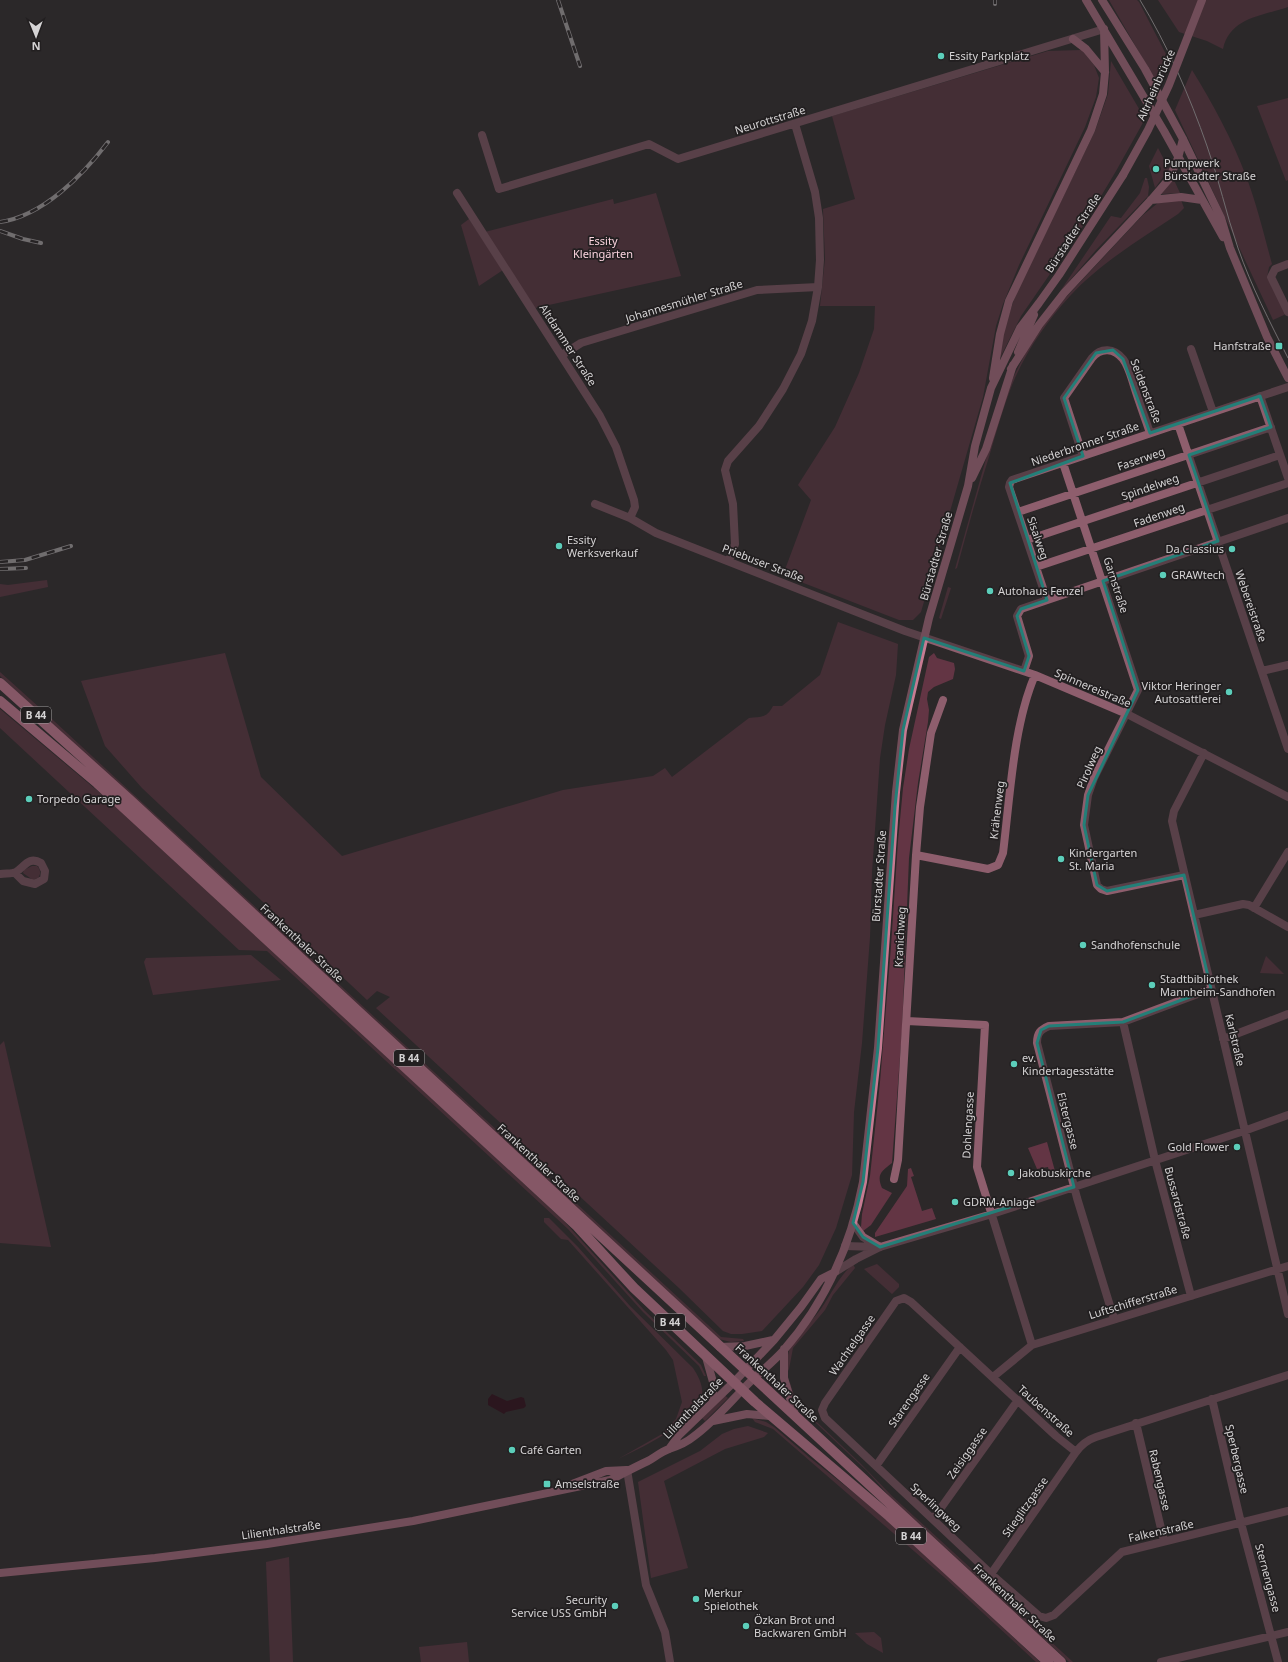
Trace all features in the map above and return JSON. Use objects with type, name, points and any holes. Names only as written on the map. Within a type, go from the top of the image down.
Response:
[{"type":"main road","points":[[1086,0],[1230,248]]},
{"type":"main road","points":[[1102,0],[1145,69],[1183,139],[1221,218],[1230,248],[1267,337],[1288,378]]},
{"type":"main road","name":"Altrheinbrücke","points":[[1123,175],[1148,130],[1169,85],[1202,0]]},
{"type":"main road","points":[[1104,29],[1116,22]]},
{"type":"main road","points":[[991,388],[1000,334],[1009,301],[1091,130],[1103,94],[1105,72],[1104,29]]},
{"type":"main road","points":[[1073,39],[1086,49],[1105,72]]},
{"type":"main road","points":[[1011,369],[1039,325],[1064,293],[1151,200],[1169,178],[1178,158],[1183,139]]},
{"type":"main road","name":"Bürstadter Straße","points":[[754,1378],[784,1349],[812,1314],[835,1272],[853,1223],[863,1182],[877,1056],[895,807],[904,730],[924,638],[968,486],[975,446],[991,388],[1020,328],[1039,303],[1123,175]]},
{"type":"main road","points":[[1151,200],[1181,197],[1202,200]]},
{"type":"main road","name":"Bürstadter Straße","points":[[968,486],[986,449],[1011,369],[1039,303]]},
{"type":"main road","name":"Frankenthaler Straße","points":[[0,683],[124,795],[1061,1662]]},
{"type":"main road","name":"Frankenthaler Straße","points":[[0,701],[97,782],[577,1226],[634,1288],[770,1416],[889,1516],[1048,1662]]},
{"type":"main road","points":[[745,1370],[774,1340],[801,1307],[821,1279],[835,1272]]},
{"type":"main road","points":[[720,1347],[745,1346],[774,1340]]},
{"type":"main road","points":[[784,1349],[784,1378],[795,1416]]},
{"type":"main road","points":[[706,1356],[713,1382],[713,1402]]},
{"type":"main road","name":"Lilienthalstraße","points":[[669,1449],[679,1435],[745,1370]]},
{"type":"main road","name":"Lilienthalstraße","points":[[0,1573],[155,1558],[267,1544],[413,1521],[610,1480],[669,1449],[682,1445],[694,1437],[712,1421],[754,1378]]},
{"type":"main road","points":[[712,1421],[747,1414],[770,1416]]},
{"type":"street","name":"Neurottstraße","points":[[482,135],[499,189],[649,144],[678,159],[1104,29]]},
{"type":"street","points":[[729,561],[735,544],[733,509],[725,470],[728,461],[759,426],[783,389],[800,354],[812,321],[818,287],[820,260],[819,218],[815,192],[795,124]]},
{"type":"street","name":"Altdammer Straße","points":[[457,193],[600,416],[616,447],[634,500],[635,507],[630,518]]},
{"type":"street","points":[[1285,265],[1275,268],[1271,277],[1288,312]]},
{"type":"street","name":"Johannesmühler Straße","points":[[562,355],[581,343],[757,290],[818,287]]},
{"type":"street","points":[[1192,349],[1213,412]]},
{"type":"street","name":"Seidenstraße","points":[[1083,456],[1064,398],[1096,353],[1104,350],[1113,350],[1123,359],[1128,369],[1150,433]]},
{"type":"street","name":"Niederbronner Straße","points":[[1010,483],[1012,480],[1288,387]]},
{"type":"street","points":[[1260,396],[1288,478]]},
{"type":"street","name":"Webereistraße","points":[[1178,424],[1288,749]]},
{"type":"street","name":"Faserweg","points":[[1018,512],[1271,427]]},
{"type":"street","name":"Spindelweg","points":[[1027,540],[1280,455]]},
{"type":"street","name":"Garnstraße","points":[[1063,463],[1138,686],[1137,694],[1127,714]]},
{"type":"street","name":"Sisalweg","points":[[1010,483],[1009,487],[1047,600]]},
{"type":"street","name":"Fadenweg","points":[[1036,568],[1288,483]]},
{"type":"street","name":"Priebuser Straße","points":[[595,504],[630,518],[656,533],[924,638]]},
{"type":"street","points":[[1024,671],[1029,656],[1017,616],[1021,609],[1288,518]]},
{"type":"street","name":"Spinnereistraße","points":[[924,638],[1035,675],[1127,714],[1204,752],[1288,797]]},
{"type":"street","points":[[1262,671],[1288,665]]},
{"type":"street","name":"Krähenweg","points":[[916,855],[988,870],[998,865],[1003,853],[1018,735],[1035,675]]},
{"type":"street","name":"Kranichweg","points":[[894,1179],[898,1160],[920,807],[931,733],[943,700]]},
{"type":"street","name":"Pirolweg","points":[[1127,714],[1094,778],[1088,795],[1085,811],[1084,825],[1097,885],[1101,889],[1107,891],[1184,875]]},
{"type":"street","name":"Karlstraße","points":[[1204,752],[1174,811],[1172,821],[1288,1314]]},
{"type":"street","points":[[1254,908],[1288,852]]},
{"type":"street","points":[[0,874],[15,873]]},
{"type":"street","points":[[1194,915],[1249,904],[1288,928]]},
{"type":"street","name":"Elstergasse","points":[[1114,1320],[1074,1187],[1037,1043],[1037,1035],[1041,1030],[1049,1026],[1123,1022],[1211,989]]},
{"type":"street","points":[[1223,1039],[1288,1014]]},
{"type":"street","name":"Dohlengasse","points":[[907,1021],[985,1025],[977,1167],[1032,1345]]},
{"type":"street","name":"Bussardstraße","points":[[1123,1022],[1155,1160],[1191,1296]]},
{"type":"street","points":[[835,1272],[880,1247],[992,1214],[1244,1131],[1288,1115]]},
{"type":"street","points":[[853,1223],[863,1237],[880,1247]]},
{"type":"street","points":[[845,1246],[880,1247]]},
{"type":"street","name":"Luftschifferstraße","points":[[993,1377],[1032,1345],[1288,1266]]},
{"type":"street","name":"Taubenstraße","points":[[904,1298],[911,1302],[1056,1436],[1076,1452],[1087,1440],[1288,1375]]},
{"type":"street","name":"Wachtelgasse","points":[[822,1410],[825,1403],[896,1301],[904,1298]]},
{"type":"street","name":"Starengasse","points":[[876,1466],[960,1347]]},
{"type":"street","name":"Sperbergasse","points":[[1212,1399],[1241,1524]]},
{"type":"street","name":"Zeisiggasse","points":[[934,1519],[1018,1400]]},
{"type":"street","name":"Sperlingweg","points":[[822,1410],[825,1418],[991,1574],[1039,1616]]},
{"type":"street","name":"Rabengasse","points":[[1136,1423],[1164,1541]]},
{"type":"street","name":"Stieglitzgasse","points":[[991,1574],[1076,1452]]},
{"type":"street","points":[[627,1470],[646,1585],[665,1632],[670,1662]]},
{"type":"street","name":"Falkenstraße","points":[[1039,1616],[1046,1618],[1054,1615],[1122,1552],[1241,1524],[1288,1511]]},
{"type":"street","name":"Sternengasse","points":[[1241,1524],[1278,1662]]},
{"type":"street","points":[[1161,1662],[1288,1632]]},
{"type":"highlighted area","points":[[1113,350],[1123,359],[1150,433],[1260,396],[1271,427],[1189,455],[1218,541],[1103,581],[1138,690],[1088,795],[1084,825],[1097,885],[1107,891],[1184,875],[1211,989],[1123,1022],[1049,1026],[1041,1030],[1037,1043],[1074,1187],[880,1247],[863,1237],[853,1223],[863,1182],[878,1048],[895,807],[903,730],[924,638],[1024,671],[1029,656],[1017,616],[1021,609],[1047,600],[1010,483],[1083,456],[1064,398],[1096,353]]},
{"type":"green space","points":[[1109,0],[1137,0],[1139,2],[1169,60],[1158,85]]},
{"type":"green space","points":[[1158,0],[1288,0],[1288,7],[1249,19],[1240,24],[1227,38],[1223,49],[1207,41],[1179,32]]},
{"type":"green space","points":[[1082,50],[1094,65],[1099,78],[1096,97],[1085,127],[1019,265],[1003,304],[996,326],[983,397],[921,612],[913,620],[899,620],[783,575],[811,500],[798,485],[835,427],[859,373],[874,329],[875,306],[820,306],[825,259],[823,209],[855,199],[832,116],[1048,51]]},
{"type":"green space","points":[[1111,61],[1145,119],[1085,223],[1021,316],[999,360],[1005,326],[1016,294],[1095,131],[1108,94]]},
{"type":"green space","points":[[1192,70],[1215,109],[1228,135],[1241,162],[1254,198],[1272,264],[1269,267],[1267,277],[1286,314],[1273,320],[1175,110]]},
{"type":"green space","points":[[1288,98],[1288,180],[1286,181],[1257,106]]},
{"type":"green space","points":[[1158,148],[1169,169],[1155,188],[1149,166]]},
{"type":"green space","points":[[1145,178],[1147,178],[1149,187],[1148,196],[1096,250],[1059,293],[1111,216],[1121,218],[1140,193]]},
{"type":"green space","points":[[1173,178],[1180,193],[1161,194]]},
{"type":"green space","name":"Essity Kleingärten","points":[[656,193],[681,276],[535,308],[485,232],[613,199],[614,204]]},
{"type":"green space","points":[[1181,200],[1184,208],[1178,214],[1121,252],[1094,273],[1070,296],[1037,338],[1023,361],[1012,385],[976,499],[957,568],[955,569],[1000,409],[1026,352],[1054,310],[1143,215],[1158,203]]},
{"type":"green space","points":[[469,219],[503,270],[479,286],[461,225]]},
{"type":"green space","points":[[47,580],[48,587],[0,597],[0,584],[8,585]]},
{"type":"green space","points":[[948,587],[951,588],[941,619],[939,618]]},
{"type":"green space","points":[[838,622],[898,644],[896,675],[885,725],[880,758],[872,872],[870,937],[862,1043],[854,1112],[852,1175],[836,1228],[819,1265],[803,1287],[762,1331],[742,1334],[731,1334],[723,1331],[679,1288],[376,1008],[390,997],[377,991],[367,1000],[142,788],[105,746],[81,681],[225,653],[261,777],[342,856],[563,790],[653,776],[665,768],[672,777],[749,718],[766,715],[773,706],[782,706],[820,675]]},
{"type":"green space","points":[[934,653],[937,658],[954,663],[955,669],[953,679],[934,687],[928,692],[927,699],[929,710],[928,722],[918,783],[909,858],[902,1031],[892,1163],[881,1173],[880,1176],[882,1188],[892,1193],[871,1225],[863,1231],[861,1227],[862,1214],[870,1176],[880,1082],[903,788],[909,749],[929,657]]},
{"type":"green space","points":[[0,672],[721,1337],[743,1339],[744,1341],[731,1342],[719,1339],[0,676]]},
{"type":"green space","points":[[0,709],[125,814],[563,1220],[644,1310],[701,1365],[706,1376],[704,1376],[699,1366],[643,1312],[568,1229],[267,951],[239,950],[0,728]]},
{"type":"green space","points":[[32,866],[37,866],[40,872],[38,878],[33,880],[23,873],[24,870]]},
{"type":"green space","points":[[251,955],[281,980],[153,995],[144,962],[146,958]]},
{"type":"green space","points":[[1266,956],[1284,974],[1260,973]]},
{"type":"green space","points":[[4,1041],[51,1247],[0,1243],[0,1045]]},
{"type":"green space","points":[[1047,1142],[1055,1171],[1049,1171],[1048,1167],[1037,1169],[1028,1148]]},
{"type":"green space","points":[[911,1168],[914,1176],[911,1177],[922,1211],[932,1208],[936,1219],[875,1237],[875,1233],[907,1186],[908,1169]]},
{"type":"green space","points":[[544,1218],[549,1218],[578,1247],[630,1306],[693,1368],[701,1383],[701,1400],[677,1426],[618,1459],[662,1434],[676,1419],[682,1402],[673,1360],[666,1350],[568,1240],[561,1239],[544,1222]]},
{"type":"green space","points":[[853,1264],[855,1268],[833,1295],[825,1310],[793,1348],[787,1373],[788,1355],[793,1341],[822,1308],[842,1275]]},
{"type":"green space","points":[[877,1264],[899,1284],[899,1287],[892,1294],[864,1269]]},
{"type":"green space","points":[[788,1382],[790,1383],[793,1393],[803,1409],[860,1463],[892,1496],[1073,1662],[1069,1662],[890,1497],[867,1471],[799,1407]]},
{"type":"green space","points":[[724,1395],[728,1398],[705,1421],[702,1418]]},
{"type":"green space","points":[[752,1418],[766,1422],[774,1427],[810,1458],[877,1511],[1040,1662],[1036,1662],[944,1577],[773,1429],[755,1422]]},
{"type":"green space","points":[[748,1426],[768,1433],[764,1437],[725,1449],[664,1481],[688,1568],[651,1578],[638,1482],[700,1451],[722,1434],[734,1429]]},
{"type":"green space","points":[[289,1557],[293,1662],[270,1662],[266,1562]]},
{"type":"green space","points":[[874,1632],[881,1638],[883,1653],[867,1644],[855,1633]]},
{"type":"green space","points":[[467,1642],[469,1662],[421,1662],[419,1647]]},
{"type":"shaded area","points":[[492,1394],[507,1401],[521,1397],[524,1398],[526,1406],[504,1414],[488,1405],[488,1399]]},
{"type":"tram line","points":[[1140,0],[1169,53],[1185,90],[1211,158],[1243,262],[1261,304],[1288,358]]},
{"type":"railway","points":[[558,0],[580,66]]},
{"type":"railway","points":[[0,222],[32,212],[61,192],[87,168],[108,142]]},
{"type":"railway","points":[[0,231],[23,239],[41,243]]},
{"type":"railway","points":[[0,562],[25,560],[71,546]]},
{"type":"railway","points":[[0,569],[26,568]]},
{"type":"place","name":"Essity Parkplatz","points":[[941,56]]},
{"type":"place","name":"Pumpwerk Bürstadter Straße","points":[[1156,169]]},
{"type":"place","name":"Hanfstraße","points":[[1279,346]]},
{"type":"place","name":"Essity Werksverkauf","points":[[559,546]]},
{"type":"place","name":"Da Classius","points":[[1232,549]]},
{"type":"place","name":"GRAWtech","points":[[1163,575]]},
{"type":"place","name":"Autohaus Fenzel","points":[[990,591]]},
{"type":"place","name":"Viktor Heringer Autosattlerei","points":[[1229,692]]},
{"type":"place","name":"Torpedo Garage","points":[[29,799]]},
{"type":"place","name":"Kindergarten St. Maria","points":[[1061,859]]},
{"type":"place","name":"Sandhofenschule","points":[[1083,945]]},
{"type":"place","name":"Stadtbibliothek Mannheim-Sandhofen","points":[[1152,985]]},
{"type":"place","name":"ev. Kindertagesstätte","points":[[1014,1064]]},
{"type":"place","name":"Gold Flower","points":[[1237,1147]]},
{"type":"place","name":"Jakobuskirche","points":[[1011,1173]]},
{"type":"place","name":"GDRM-Anlage","points":[[955,1202]]},
{"type":"place","name":"Café Garten","points":[[512,1450]]},
{"type":"place","name":"Amselstraße","points":[[547,1484]]},
{"type":"place","name":"Merkur Spielothek","points":[[696,1599]]},
{"type":"place","name":"Security Service USS GmbH","points":[[615,1606]]},
{"type":"place","name":"Özkan Brot und Backwaren GmbH","points":[[746,1626]]}]
